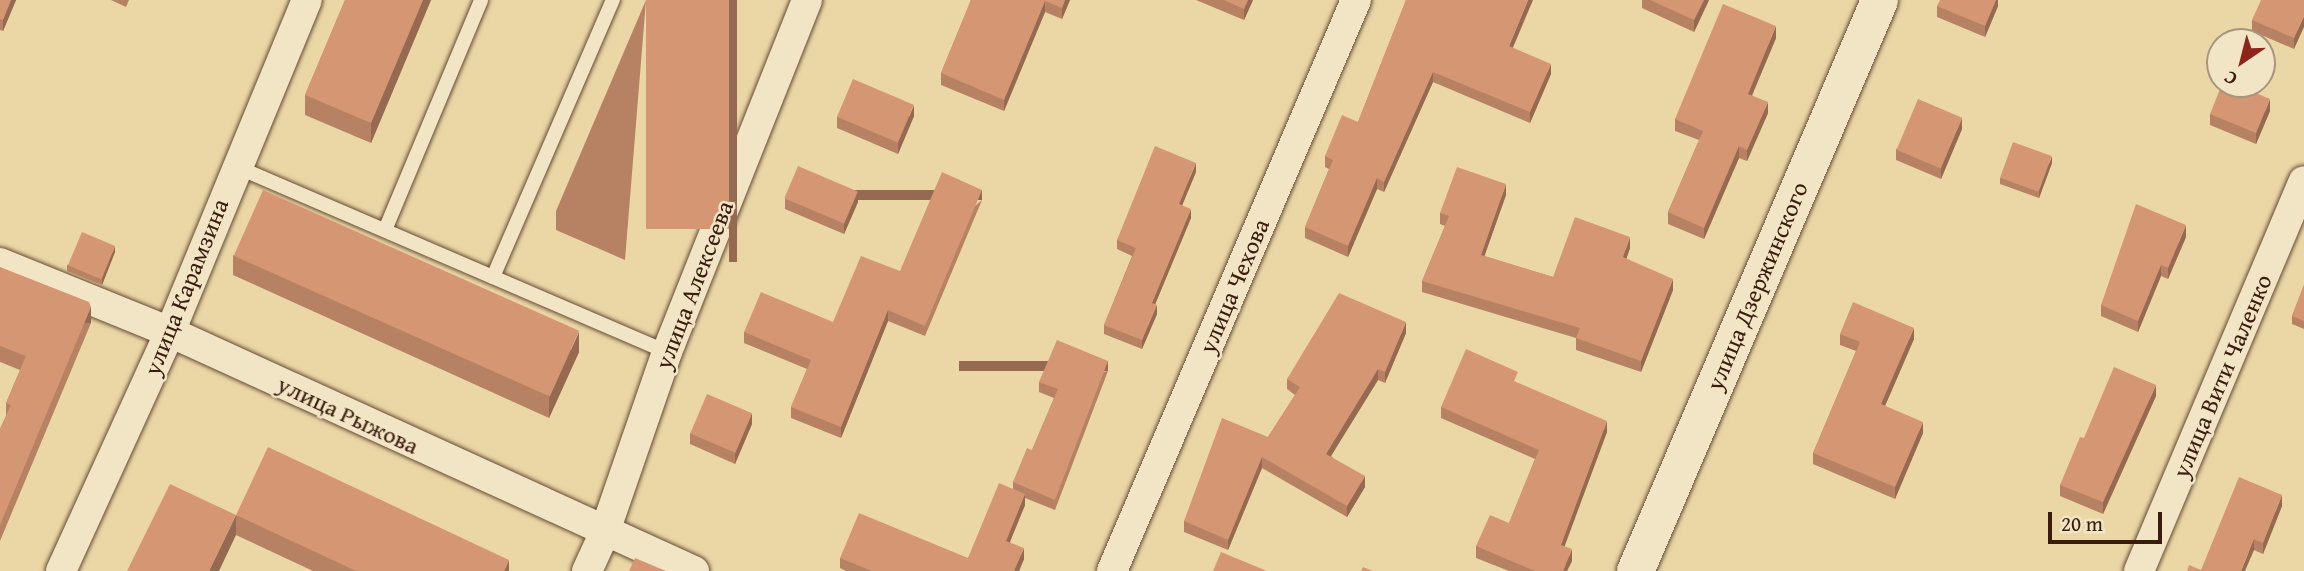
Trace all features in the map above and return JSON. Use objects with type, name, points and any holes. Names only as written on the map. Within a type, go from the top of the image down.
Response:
[{"type":"street","name":"улица Карамзина","points":[[61,571],[170,332],[235,166],[307,0]]},
{"type":"street","name":"улица Алексеева","points":[[587,571],[604,534],[667,352],[807,0]]},
{"type":"street","name":"улица Чехова","points":[[1112,571],[1356,0]]},
{"type":"street","name":"улица Дзержинского","points":[[1635,571],[1879,0]]},
{"type":"street","name":"улица Вити Чаленко","points":[[2139,571],[2304,181]]},
{"type":"street","name":"улица Рыжова","points":[[0,263],[170,332],[604,534],[694,571]]},
{"type":"lane","points":[[384,230],[481,0]]},
{"type":"lane","points":[[493,277],[613,0]]},
{"type":"lane","points":[[235,166],[667,352]]},
{"type":"building","points":[[0,0],[11,0],[3,20],[0,19]]},
{"type":"building","points":[[345,0],[423,0],[371,123],[305,95]]},
{"type":"building","points":[[646,0],[729,0],[729,229],[646,229]]},
{"type":"building","points":[[971,0],[1065,0],[1062,8],[1045,1],[1004,100],[941,73]]},
{"type":"building","points":[[1224,0],[1248,0],[1244,9]]},
{"type":"building","points":[[1406,0],[1528,0],[1509,46],[1551,64],[1530,112],[1433,72],[1384,182],[1377,178],[1348,246],[1305,227],[1333,160],[1325,156],[1342,115],[1358,122]]},
{"type":"building","points":[[1650,0],[1704,0],[1694,20]]},
{"type":"building","points":[[1940,0],[1996,0],[1985,26],[1937,6]]},
{"type":"building","points":[[2261,0],[2304,0],[2304,16],[2294,38],[2276,28],[2252,20]]},
{"type":"building","points":[[1723,4],[1776,26],[1748,94],[1768,102],[1747,150],[1739,146],[1704,228],[1668,212],[1703,131],[1675,119]]},
{"type":"building","points":[[853,79],[914,105],[898,143],[837,117]]},
{"type":"building","points":[[2216,98],[2270,99],[2256,133],[2210,114]]},
{"type":"building","points":[[1918,99],[1962,118],[1941,168],[1897,150]]},
{"type":"building","points":[[2013,142],[2052,156],[2039,192],[2000,178]]},
{"type":"building","points":[[1155,146],[1196,163],[1179,204],[1191,209],[1152,303],[1157,305],[1142,340],[1104,325],[1136,248],[1117,240]]},
{"type":"building","points":[[798,166],[858,191],[844,224],[784,198]]},
{"type":"building","points":[[1457,167],[1506,184],[1481,255],[1553,277],[1575,217],[1630,237],[1623,257],[1673,279],[1641,361],[1576,338],[1580,328],[1422,281],[1449,216],[1440,213]]},
{"type":"building","points":[[942,172],[982,190],[925,326],[888,310],[841,427],[791,407],[811,360],[744,332],[761,292],[833,322],[861,256],[900,271]]},
{"type":"building","points":[[263,190],[579,331],[550,397],[234,256]]},
{"type":"building","points":[[2136,204],[2186,225],[2168,268],[2161,265],[2138,321],[2101,305]]},
{"type":"building","points":[[82,232],[115,246],[101,279],[68,265]]},
{"type":"building","points":[[0,267],[89,302],[91,307],[0,525],[0,429],[11,405],[6,403],[26,356],[0,346]]},
{"type":"building","points":[[2304,285],[2304,321],[2292,316]]},
{"type":"building","points":[[1339,293],[1406,322],[1385,372],[1378,369],[1326,454],[1365,476],[1347,506],[1262,457],[1228,540],[1184,521],[1222,418],[1268,437],[1300,387],[1287,379]]},
{"type":"building","points":[[1853,302],[1914,328],[1881,404],[1923,422],[1895,487],[1813,453],[1860,342],[1840,334]]},
{"type":"building","points":[[1057,340],[1108,361],[1055,500],[1013,482],[1027,448],[1032,450],[1058,389],[1039,382]]},
{"type":"building","points":[[1466,349],[1518,372],[1514,381],[1607,421],[1561,545],[1572,549],[1563,571],[1535,571],[1476,546],[1490,515],[1509,523],[1539,450],[1441,407]]},
{"type":"building","points":[[2114,367],[2156,385],[2103,502],[2060,485],[2080,437],[2084,438]]},
{"type":"building","points":[[707,394],[752,413],[735,453],[690,434]]},
{"type":"building","points":[[268,447],[509,560],[504,571],[356,571],[236,515]]},
{"type":"building","points":[[2239,477],[2282,495],[2263,543],[2254,539],[2241,571],[2187,571],[2189,565],[2201,570]]},
{"type":"building","points":[[999,483],[1025,494],[1006,541],[1024,548],[1014,571],[872,571],[840,558],[859,513],[968,558]]},
{"type":"building","points":[[170,484],[236,515],[209,571],[127,571]]},
{"type":"building","points":[[1221,552],[1267,571],[1213,571]]},
{"type":"building","points":[[635,558],[666,571],[629,571]]}]
